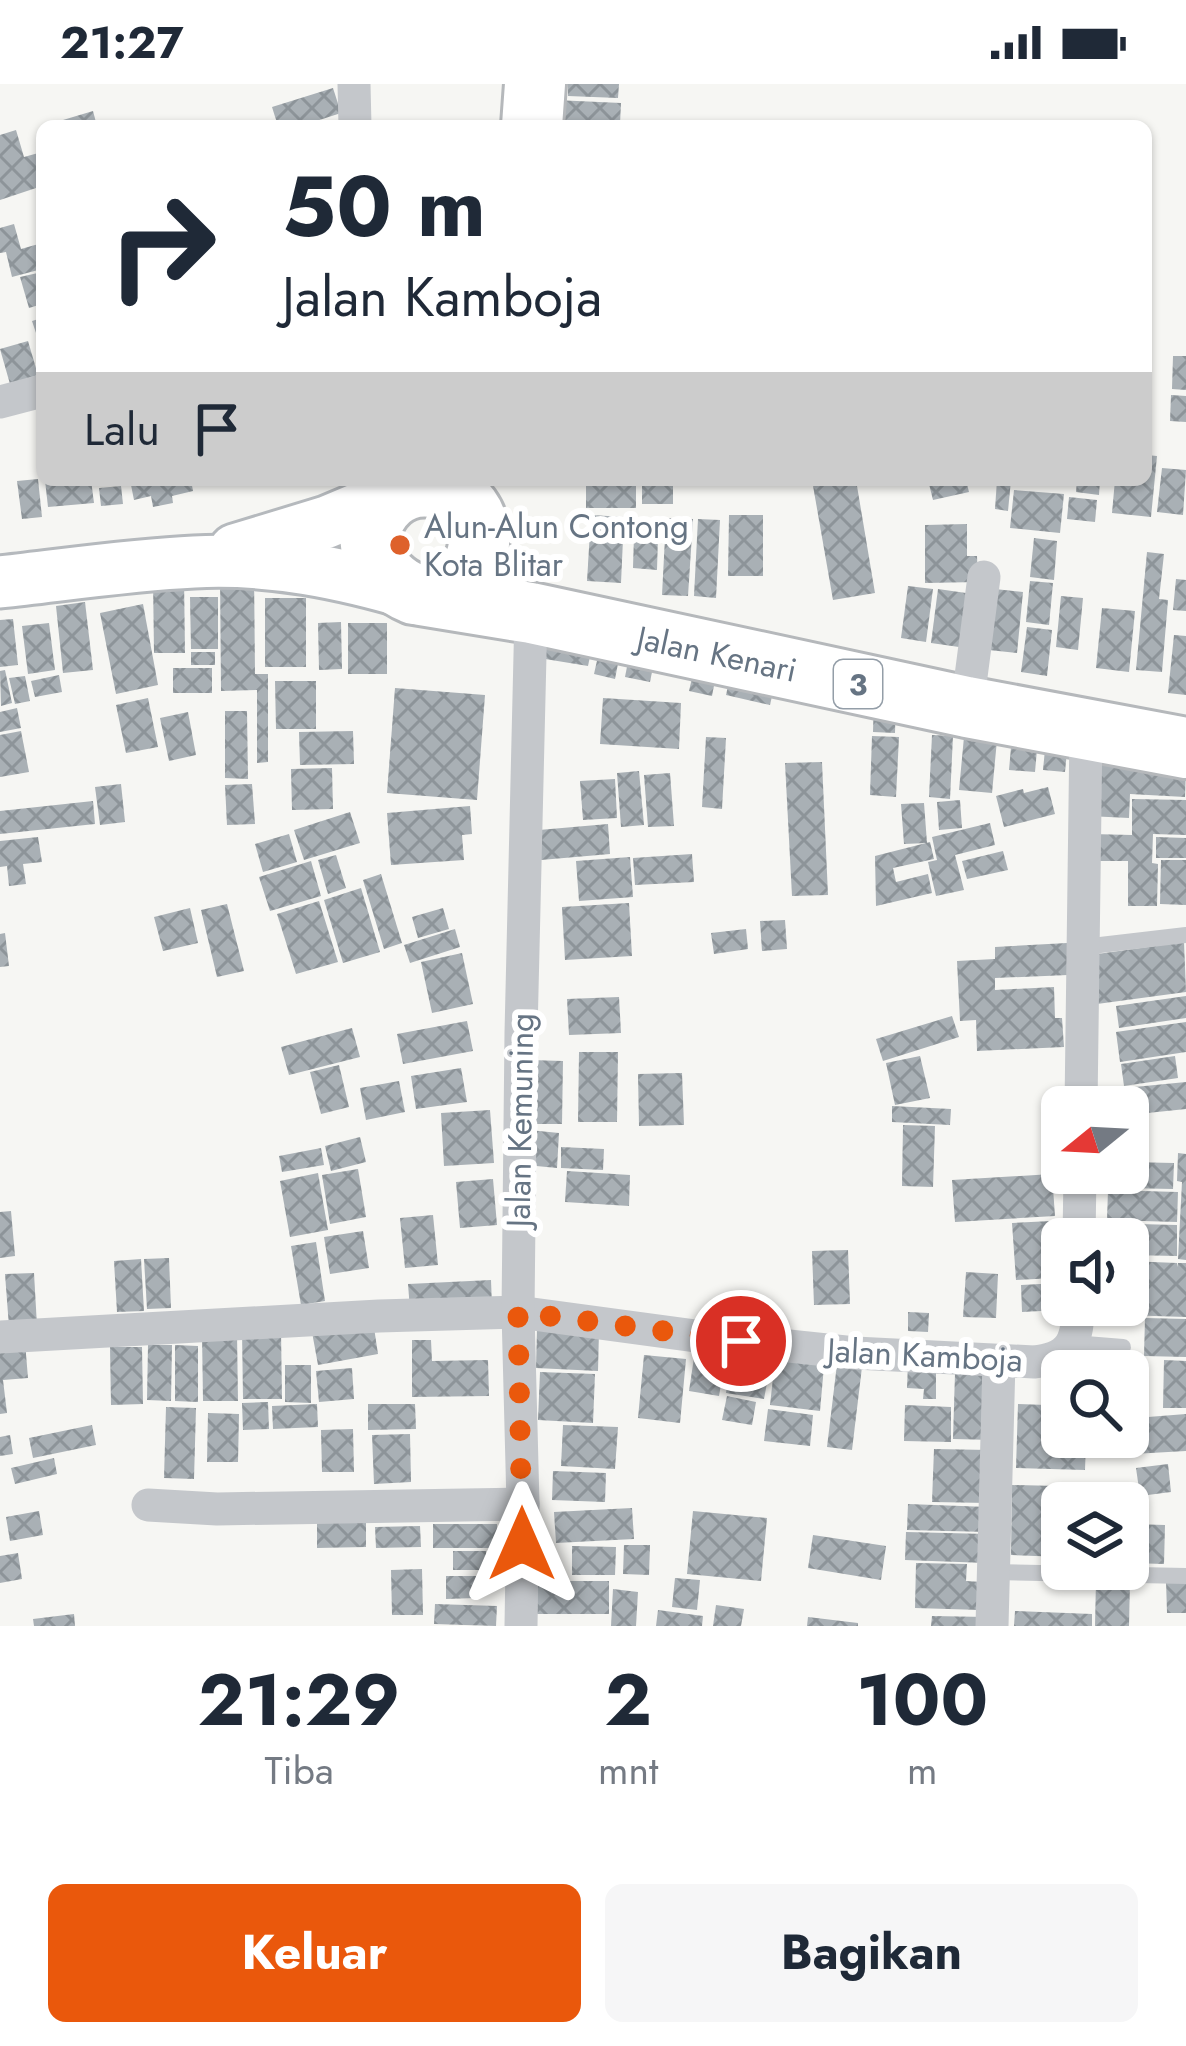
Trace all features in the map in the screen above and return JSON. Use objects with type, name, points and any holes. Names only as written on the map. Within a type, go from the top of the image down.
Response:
[{"type":"highway","points":[[532,120],[535,84]]},
{"type":"highway","points":[[411,486],[380,509],[370,543],[384,576],[414,594],[445,592],[470,572],[477,557],[485,503]]},
{"type":"highway","points":[[429,486],[458,497],[470,509],[485,503]]},
{"type":"highway","points":[[485,503],[513,589],[531,613]]},
{"type":"highway","name":"3","points":[[414,594],[531,613]]},
{"type":"highway","name":"Jalan Kenari","points":[[531,613],[967,707],[1186,748]]},
{"type":"main road","points":[[194,562],[327,522],[410,486]]},
{"type":"main road","points":[[0,582],[194,562],[257,562],[346,574],[414,594]]},
{"type":"street","points":[[354,84],[356,120]]},
{"type":"street","points":[[0,402],[36,393]]},
{"type":"street","points":[[967,707],[984,577]]},
{"type":"street","name":"Jalan Kemuning","points":[[521,1626],[518,1312],[531,613]]},
{"type":"street","points":[[1081,1086],[1086,729]]},
{"type":"street","name":"Jalan Kamboja","points":[[0,1336],[518,1312],[855,1353],[999,1361],[1050,1360],[1073,1343],[1078,1326]]},
{"type":"street","points":[[992,1626],[999,1361]]},
{"type":"street","points":[[148,1505],[217,1509],[523,1504]]},
{"type":"lane","points":[[1083,947],[1186,935]]},
{"type":"lane","points":[[1073,1343],[1123,1347]]},
{"type":"lane","points":[[993,1572],[1186,1576]]},
{"type":"building","points":[[568,84],[619,84],[618,98],[568,96]]},
{"type":"building","points":[[333,88],[341,113],[319,120],[276,120],[272,107]]},
{"type":"building","points":[[555,100],[621,103],[620,120],[554,120]]},
{"type":"building","points":[[93,111],[95,120],[63,120]]},
{"type":"building","points":[[16,130],[24,157],[36,154],[36,188],[0,200],[0,135]]},
{"type":"building","points":[[14,224],[21,249],[36,245],[36,271],[12,277],[6,252],[0,253],[0,228]]},
{"type":"building","points":[[36,273],[36,306],[29,308],[20,277]]},
{"type":"building","points":[[28,341],[36,376],[10,384],[0,349]]},
{"type":"building","points":[[1173,356],[1186,356],[1186,390],[1172,389]]},
{"type":"building","points":[[1171,395],[1186,396],[1186,422],[1170,421]]},
{"type":"building","points":[[1152,456],[1157,456],[1151,517],[1112,513],[1114,486],[1152,486]]},
{"type":"building","points":[[1162,468],[1186,470],[1183,515],[1157,512]]},
{"type":"building","points":[[36,479],[42,517],[22,519],[17,481]]},
{"type":"building","points":[[46,486],[92,486],[94,503],[48,507]]},
{"type":"building","points":[[121,486],[123,504],[101,506],[99,488]]},
{"type":"building","points":[[131,486],[192,486],[193,491],[172,496],[173,503],[153,507],[151,496],[134,500]]},
{"type":"building","points":[[586,486],[636,486],[636,508],[586,508]]},
{"type":"building","points":[[642,486],[673,486],[673,504],[642,504]]},
{"type":"building","points":[[813,486],[857,486],[875,593],[833,600]]},
{"type":"building","points":[[930,486],[968,486],[969,492],[933,500]]},
{"type":"building","points":[[997,486],[1010,486],[1008,511],[995,509]]},
{"type":"building","points":[[1076,486],[1100,486],[1099,495],[1076,492]]},
{"type":"building","points":[[1014,490],[1064,494],[1060,533],[1010,528]]},
{"type":"building","points":[[1069,497],[1097,500],[1095,522],[1067,519]]},
{"type":"building","points":[[591,515],[624,517],[621,583],[587,581]]},
{"type":"building","points":[[729,515],[763,515],[763,576],[728,576]]},
{"type":"building","points":[[666,518],[693,519],[688,596],[662,595]]},
{"type":"building","points":[[698,519],[720,520],[716,598],[694,596]]},
{"type":"building","points":[[967,524],[967,556],[977,556],[978,582],[925,583],[925,525]]},
{"type":"building","points":[[634,535],[658,536],[657,570],[633,568]]},
{"type":"building","points":[[1034,538],[1057,541],[1054,580],[1030,577]]},
{"type":"building","points":[[1147,552],[1164,554],[1159,599],[1168,600],[1162,672],[1136,670]]},
{"type":"building","points":[[220,572],[254,572],[255,674],[268,674],[268,762],[257,763],[257,690],[221,691]]},
{"type":"building","points":[[153,578],[184,578],[185,653],[154,653]]},
{"type":"building","points":[[1176,579],[1186,580],[1186,611],[1173,610]]},
{"type":"building","points":[[1030,581],[1053,583],[1049,625],[1026,622]]},
{"type":"building","points":[[908,586],[933,589],[926,642],[901,638]]},
{"type":"building","points":[[938,589],[973,594],[966,648],[931,643]]},
{"type":"building","points":[[995,589],[1023,592],[1017,653],[989,650]]},
{"type":"building","points":[[1061,596],[1083,598],[1078,650],[1056,647]]},
{"type":"building","points":[[190,597],[218,597],[218,649],[191,649]]},
{"type":"building","points":[[265,598],[306,598],[306,667],[265,667]]},
{"type":"building","points":[[85,602],[93,670],[63,673],[56,606]]},
{"type":"building","points":[[143,604],[158,685],[116,694],[100,613]]},
{"type":"building","points":[[1102,608],[1135,611],[1129,672],[1096,668]]},
{"type":"building","points":[[13,619],[18,665],[0,667],[0,620]]},
{"type":"building","points":[[341,622],[342,669],[319,670],[318,623]]},
{"type":"building","points":[[49,623],[55,670],[28,674],[22,626]]},
{"type":"building","points":[[348,623],[387,623],[387,674],[348,674]]},
{"type":"building","points":[[540,623],[593,642],[588,666],[533,657]]},
{"type":"building","points":[[1027,627],[1052,630],[1047,676],[1021,672]]},
{"type":"building","points":[[603,634],[623,638],[615,679],[594,674]]},
{"type":"building","points":[[1174,635],[1186,636],[1186,695],[1168,693]]},
{"type":"building","points":[[632,641],[657,647],[650,682],[625,677]]},
{"type":"building","points":[[191,652],[215,652],[215,665],[191,665]]},
{"type":"building","points":[[733,664],[777,674],[770,705],[726,695]]},
{"type":"building","points":[[695,665],[717,670],[712,696],[689,691]]},
{"type":"building","points":[[173,668],[212,668],[212,693],[173,693]]},
{"type":"building","points":[[5,670],[12,703],[1,706],[0,671]]},
{"type":"building","points":[[59,675],[62,692],[35,697],[31,681]]},
{"type":"building","points":[[25,676],[30,701],[15,704],[9,678]]},
{"type":"building","points":[[275,681],[316,681],[316,729],[276,729]]},
{"type":"building","points":[[395,688],[485,695],[477,800],[387,793]]},
{"type":"building","points":[[874,695],[896,696],[895,733],[873,732]]},
{"type":"building","points":[[148,698],[158,747],[126,753],[116,705]]},
{"type":"building","points":[[603,698],[681,703],[679,749],[600,744]]},
{"type":"building","points":[[17,708],[21,728],[0,732],[0,712]]},
{"type":"building","points":[[225,711],[247,711],[248,779],[225,778]]},
{"type":"building","points":[[188,712],[196,755],[169,761],[160,718]]},
{"type":"building","points":[[1013,725],[1039,727],[1035,772],[1009,770]]},
{"type":"building","points":[[965,726],[998,729],[992,793],[959,790]]},
{"type":"building","points":[[1047,729],[1069,731],[1065,772],[1043,770]]},
{"type":"building","points":[[21,731],[29,772],[0,777],[0,735]]},
{"type":"building","points":[[353,731],[354,764],[300,765],[299,732]]},
{"type":"building","points":[[932,735],[953,736],[950,799],[929,797]]},
{"type":"building","points":[[872,736],[899,737],[896,797],[870,795]]},
{"type":"building","points":[[706,737],[726,738],[722,809],[702,807]]},
{"type":"building","points":[[822,762],[828,895],[792,896],[785,763]]},
{"type":"building","points":[[1091,762],[1186,767],[1185,797],[1130,794],[1129,818],[1088,816]]},
{"type":"building","points":[[332,768],[333,809],[292,810],[291,769]]},
{"type":"building","points":[[639,771],[644,825],[621,827],[617,773]]},
{"type":"building","points":[[670,773],[674,826],[648,827],[644,775]]},
{"type":"building","points":[[615,779],[617,818],[583,820],[580,781]]},
{"type":"building","points":[[121,784],[125,822],[100,825],[95,787]]},
{"type":"building","points":[[252,784],[255,824],[227,825],[225,785]]},
{"type":"building","points":[[1048,787],[1055,814],[1004,827],[996,796]]},
{"type":"building","points":[[1132,799],[1186,800],[1186,835],[1153,834],[1157,906],[1128,906],[1128,861],[1091,861],[1091,834],[1132,835]]},
{"type":"building","points":[[960,800],[962,828],[939,830],[937,802]]},
{"type":"building","points":[[93,801],[95,824],[0,834],[0,811]]},
{"type":"building","points":[[924,803],[927,843],[904,844],[901,804]]},
{"type":"building","points":[[470,806],[472,834],[462,835],[464,860],[391,865],[387,813]]},
{"type":"building","points":[[350,812],[360,843],[304,860],[294,830]]},
{"type":"building","points":[[990,823],[995,845],[955,855],[964,890],[936,896],[928,862],[937,860],[932,837]]},
{"type":"building","points":[[608,824],[610,854],[541,860],[539,830]]},
{"type":"building","points":[[289,834],[297,862],[263,872],[255,844]]},
{"type":"building","points":[[38,837],[42,862],[23,864],[26,884],[9,886],[7,866],[0,867],[0,841]]},
{"type":"building","points":[[1156,837],[1186,838],[1186,858],[1156,858]]},
{"type":"building","points":[[930,842],[934,859],[893,868],[896,882],[928,874],[932,893],[876,906],[875,856]]},
{"type":"building","points":[[1003,851],[1008,870],[967,879],[962,861]]},
{"type":"building","points":[[692,854],[694,882],[635,885],[633,858]]},
{"type":"building","points":[[336,855],[346,888],[328,894],[318,860]]},
{"type":"building","points":[[630,857],[633,897],[579,901],[576,861]]},
{"type":"building","points":[[1161,860],[1186,860],[1186,905],[1160,904]]},
{"type":"building","points":[[311,861],[321,896],[270,911],[259,877]]},
{"type":"building","points":[[381,874],[402,943],[384,949],[363,880]]},
{"type":"building","points":[[361,888],[380,952],[343,963],[324,900]]},
{"type":"building","points":[[319,901],[338,962],[296,974],[277,914]]},
{"type":"building","points":[[629,903],[632,956],[565,960],[562,907]]},
{"type":"building","points":[[227,904],[244,971],[217,977],[201,910]]},
{"type":"building","points":[[190,908],[198,943],[163,951],[154,917]]},
{"type":"building","points":[[443,908],[449,929],[418,938],[412,917]]},
{"type":"building","points":[[785,920],[787,949],[762,951],[760,921]]},
{"type":"building","points":[[455,929],[460,947],[410,963],[404,945]]},
{"type":"building","points":[[746,929],[748,949],[714,954],[711,933]]},
{"type":"building","points":[[5,933],[9,966],[0,967],[0,934]]},
{"type":"building","points":[[1184,942],[1186,992],[1097,1004],[1090,955]]},
{"type":"building","points":[[1067,943],[1068,975],[995,978],[995,990],[1054,987],[1055,1018],[1062,1018],[1064,1047],[977,1051],[976,1020],[960,1021],[957,961],[995,959],[995,947]]},
{"type":"building","points":[[462,953],[473,1004],[432,1013],[421,962]]},
{"type":"building","points":[[1186,996],[1186,1018],[1119,1028],[1116,1006]]},
{"type":"building","points":[[619,997],[621,1033],[569,1035],[567,999]]},
{"type":"building","points":[[952,1016],[959,1037],[883,1061],[876,1039]]},
{"type":"building","points":[[467,1021],[473,1051],[403,1064],[397,1034]]},
{"type":"building","points":[[1186,1022],[1186,1052],[1120,1062],[1116,1032]]},
{"type":"building","points":[[352,1028],[360,1057],[289,1075],[281,1047]]},
{"type":"building","points":[[579,1052],[618,1052],[617,1122],[578,1122]]},
{"type":"building","points":[[920,1056],[930,1098],[895,1105],[886,1063]]},
{"type":"building","points":[[1175,1056],[1178,1078],[1124,1086],[1121,1064]]},
{"type":"building","points":[[530,1060],[563,1061],[562,1124],[529,1124]]},
{"type":"building","points":[[339,1065],[349,1107],[321,1114],[310,1072]]},
{"type":"building","points":[[461,1068],[467,1102],[416,1109],[411,1076]]},
{"type":"building","points":[[682,1073],[684,1125],[639,1126],[638,1074]]},
{"type":"building","points":[[399,1081],[405,1112],[366,1120],[360,1088]]},
{"type":"building","points":[[1186,1082],[1186,1109],[1149,1113],[1149,1086],[1145,1086]]},
{"type":"building","points":[[892,1106],[951,1109],[950,1125],[892,1122]]},
{"type":"building","points":[[490,1110],[494,1163],[444,1166],[441,1113]]},
{"type":"building","points":[[903,1125],[935,1126],[933,1187],[902,1186]]},
{"type":"building","points":[[529,1130],[559,1133],[557,1168],[526,1165]]},
{"type":"building","points":[[360,1137],[366,1162],[331,1171],[325,1146]]},
{"type":"building","points":[[561,1147],[604,1149],[603,1170],[561,1168]]},
{"type":"building","points":[[321,1148],[324,1165],[282,1172],[279,1156]]},
{"type":"building","points":[[1178,1153],[1186,1154],[1186,1260],[1178,1259],[1182,1182],[1177,1181]]},
{"type":"building","points":[[1149,1162],[1174,1163],[1173,1189],[1149,1188]]},
{"type":"building","points":[[358,1169],[366,1217],[330,1224],[322,1175]]},
{"type":"building","points":[[567,1171],[630,1175],[629,1206],[565,1202]]},
{"type":"building","points":[[318,1173],[328,1230],[290,1237],[280,1181]]},
{"type":"building","points":[[1041,1175],[1041,1194],[1053,1194],[1055,1216],[955,1222],[952,1180]]},
{"type":"building","points":[[493,1179],[497,1225],[460,1228],[456,1182]]},
{"type":"building","points":[[1178,1192],[1177,1222],[1107,1218],[1108,1194]]},
{"type":"building","points":[[11,1211],[15,1256],[0,1258],[0,1212]]},
{"type":"building","points":[[433,1215],[438,1265],[405,1268],[400,1218]]},
{"type":"building","points":[[1041,1222],[1041,1279],[1016,1280],[1012,1223]]},
{"type":"building","points":[[1149,1224],[1177,1225],[1177,1256],[1149,1255]]},
{"type":"building","points":[[363,1231],[369,1268],[330,1274],[324,1237]]},
{"type":"building","points":[[316,1242],[325,1301],[301,1305],[291,1246]]},
{"type":"building","points":[[848,1250],[850,1304],[814,1305],[812,1251]]},
{"type":"building","points":[[169,1258],[171,1308],[147,1309],[144,1259]]},
{"type":"building","points":[[141,1259],[144,1311],[117,1312],[114,1261]]},
{"type":"building","points":[[1149,1262],[1177,1263],[1178,1267],[1186,1263],[1186,1317],[1149,1316]]},
{"type":"building","points":[[966,1272],[998,1274],[996,1318],[963,1317]]},
{"type":"building","points":[[34,1273],[37,1326],[9,1327],[5,1274]]},
{"type":"building","points":[[491,1280],[492,1306],[410,1310],[408,1284]]},
{"type":"building","points":[[1041,1284],[1041,1311],[1022,1312],[1021,1285]]},
{"type":"building","points":[[908,1312],[929,1313],[928,1332],[908,1331]]},
{"type":"building","points":[[1149,1318],[1186,1319],[1186,1357],[1149,1356],[1149,1350],[1144,1350]]},
{"type":"building","points":[[373,1321],[378,1354],[318,1365],[312,1332]]},
{"type":"building","points":[[537,1328],[599,1331],[598,1371],[536,1368]]},
{"type":"building","points":[[242,1330],[281,1330],[282,1399],[243,1399]]},
{"type":"building","points":[[202,1333],[237,1333],[238,1401],[203,1401]]},
{"type":"building","points":[[412,1340],[431,1340],[432,1361],[488,1360],[489,1396],[412,1397]]},
{"type":"building","points":[[25,1342],[28,1378],[3,1380],[7,1413],[0,1414],[0,1344]]},
{"type":"building","points":[[148,1345],[172,1345],[171,1401],[147,1400]]},
{"type":"building","points":[[175,1345],[198,1346],[198,1402],[175,1401]]},
{"type":"building","points":[[110,1347],[142,1347],[143,1404],[111,1405]]},
{"type":"building","points":[[695,1351],[726,1355],[719,1396],[689,1391]]},
{"type":"building","points":[[644,1355],[686,1359],[680,1423],[638,1418]]},
{"type":"building","points":[[775,1360],[824,1366],[820,1411],[770,1405]]},
{"type":"building","points":[[1164,1360],[1186,1361],[1186,1408],[1163,1408]]},
{"type":"building","points":[[731,1361],[770,1367],[764,1399],[726,1393]]},
{"type":"building","points":[[908,1363],[936,1364],[936,1399],[923,1399],[924,1389],[907,1388]]},
{"type":"building","points":[[837,1364],[862,1367],[852,1450],[827,1447]]},
{"type":"building","points":[[285,1365],[311,1365],[311,1403],[285,1402]]},
{"type":"building","points":[[352,1368],[354,1399],[319,1402],[316,1371]]},
{"type":"building","points":[[540,1372],[595,1374],[593,1423],[538,1420]]},
{"type":"building","points":[[955,1373],[995,1374],[993,1440],[953,1439]]},
{"type":"building","points":[[727,1396],[756,1402],[752,1425],[722,1420]]},
{"type":"building","points":[[268,1402],[269,1429],[243,1430],[242,1403]]},
{"type":"building","points":[[317,1404],[318,1427],[273,1429],[272,1406]]},
{"type":"building","points":[[368,1404],[415,1404],[416,1429],[368,1430]]},
{"type":"building","points":[[1018,1404],[1041,1405],[1041,1458],[1085,1458],[1085,1470],[1016,1468]]},
{"type":"building","points":[[905,1405],[951,1407],[951,1442],[904,1441]]},
{"type":"building","points":[[166,1407],[196,1408],[194,1479],[164,1478]]},
{"type":"building","points":[[768,1409],[813,1415],[810,1446],[764,1441]]},
{"type":"building","points":[[208,1413],[239,1414],[238,1462],[207,1462]]},
{"type":"building","points":[[1186,1414],[1186,1451],[1149,1453],[1149,1417]]},
{"type":"building","points":[[92,1425],[96,1445],[33,1458],[29,1438]]},
{"type":"building","points":[[563,1425],[618,1427],[615,1469],[561,1466]]},
{"type":"building","points":[[353,1429],[354,1472],[322,1472],[321,1430]]},
{"type":"building","points":[[410,1434],[411,1482],[374,1484],[372,1435]]},
{"type":"building","points":[[10,1435],[13,1454],[0,1456],[0,1437]]},
{"type":"building","points":[[934,1449],[989,1450],[988,1503],[932,1502]]},
{"type":"building","points":[[54,1458],[57,1474],[15,1484],[11,1468]]},
{"type":"building","points":[[1168,1464],[1171,1492],[1149,1495],[1149,1482],[1138,1482],[1136,1468]]},
{"type":"building","points":[[553,1471],[606,1473],[605,1502],[552,1500]]},
{"type":"building","points":[[1012,1485],[1041,1486],[1041,1556],[1011,1555]]},
{"type":"building","points":[[908,1504],[988,1507],[988,1532],[907,1530]]},
{"type":"building","points":[[632,1508],[634,1539],[556,1543],[554,1512]]},
{"type":"building","points":[[39,1511],[43,1535],[10,1541],[6,1517]]},
{"type":"building","points":[[693,1511],[767,1518],[761,1581],[687,1574]]},
{"type":"building","points":[[317,1517],[366,1517],[366,1547],[317,1548]]},
{"type":"building","points":[[433,1524],[497,1524],[497,1548],[433,1548]]},
{"type":"building","points":[[1149,1525],[1165,1525],[1164,1564],[1149,1564]]},
{"type":"building","points":[[420,1526],[421,1547],[376,1548],[375,1527]]},
{"type":"building","points":[[906,1532],[987,1534],[986,1563],[905,1560]]},
{"type":"building","points":[[813,1535],[886,1546],[881,1580],[808,1568]]},
{"type":"building","points":[[624,1545],[650,1545],[649,1575],[623,1574]]},
{"type":"building","points":[[572,1546],[616,1547],[615,1575],[572,1575]]},
{"type":"building","points":[[453,1551],[486,1551],[486,1570],[453,1570]]},
{"type":"building","points":[[18,1553],[22,1579],[0,1583],[0,1556]]},
{"type":"building","points":[[916,1563],[967,1564],[966,1581],[982,1582],[981,1610],[915,1608]]},
{"type":"building","points":[[422,1569],[423,1615],[392,1615],[391,1570]]},
{"type":"building","points":[[446,1576],[476,1576],[476,1598],[446,1599]]},
{"type":"building","points":[[675,1578],[700,1580],[697,1610],[672,1607]]},
{"type":"building","points":[[536,1581],[609,1581],[609,1614],[536,1614]]},
{"type":"building","points":[[1166,1581],[1186,1581],[1186,1613],[1167,1613]]},
{"type":"building","points":[[613,1589],[638,1592],[636,1626],[611,1626]]},
{"type":"building","points":[[1096,1590],[1130,1590],[1129,1626],[1095,1626]]},
{"type":"building","points":[[435,1604],[497,1606],[496,1626],[434,1624]]},
{"type":"building","points":[[716,1605],[744,1609],[741,1626],[713,1626]]},
{"type":"building","points":[[658,1610],[703,1616],[702,1626],[656,1626]]},
{"type":"building","points":[[1015,1611],[1092,1614],[1092,1626],[1014,1626]]},
{"type":"building","points":[[74,1614],[75,1626],[34,1626],[33,1619]]},
{"type":"building","points":[[932,1616],[987,1617],[987,1626],[931,1626]]},
{"type":"building","points":[[808,1617],[858,1623],[858,1626],[807,1626]]},
{"type":"place","name":"Alun-Alun Contong Kota Blitar","points":[[400,545]]},
{"type":"route","points":[[522,1544],[518,1312],[741,1341]]}]
